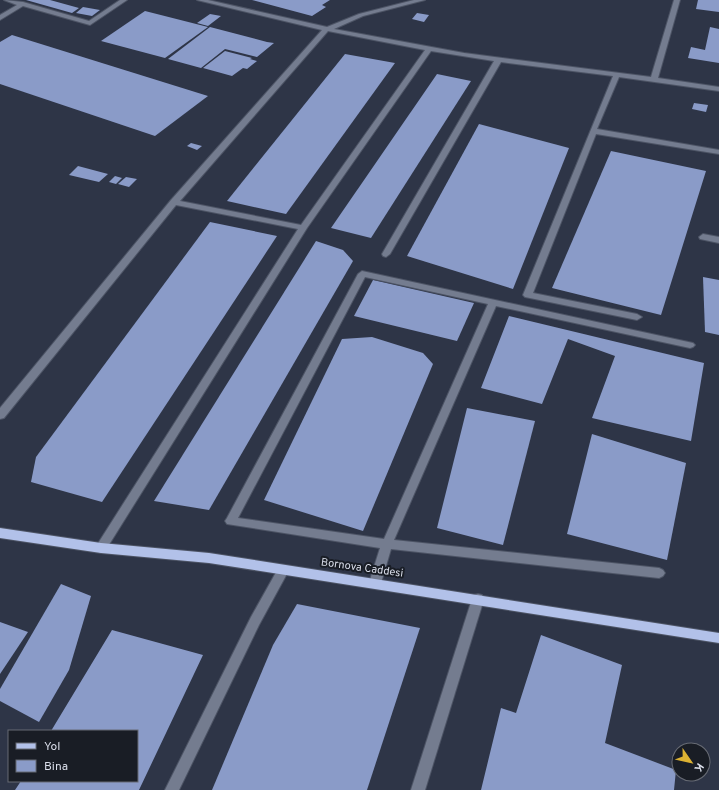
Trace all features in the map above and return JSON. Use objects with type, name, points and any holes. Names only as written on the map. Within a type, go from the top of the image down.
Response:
[{"type":"main road","name":"Bornova Caddesi","points":[[0,533],[102,548],[209,558],[719,638]]},
{"type":"street","points":[[7,0],[90,23],[124,0]]},
{"type":"street","points":[[200,0],[326,30],[429,50],[654,78],[719,88]]},
{"type":"street","points":[[0,415],[174,202],[326,30],[360,15],[403,2],[422,0]]},
{"type":"street","points":[[654,78],[677,0]]},
{"type":"street","points":[[0,18],[23,4]]},
{"type":"street","points":[[102,548],[303,228],[429,50]]},
{"type":"street","points":[[386,254],[499,59]]},
{"type":"street","points":[[617,74],[528,295],[637,317]]},
{"type":"street","points":[[593,131],[719,152]]},
{"type":"street","points":[[174,202],[303,228]]},
{"type":"street","points":[[703,237],[719,240]]},
{"type":"street","points":[[659,573],[387,544],[231,521],[362,274],[690,345]]},
{"type":"street","points":[[375,583],[387,544],[493,303]]},
{"type":"street","points":[[172,790],[255,621],[283,570]]},
{"type":"street","points":[[418,790],[478,599]]},
{"type":"building","points":[[26,0],[50,0],[79,8],[72,13]]},
{"type":"building","points":[[252,0],[330,0],[322,5],[326,7],[312,16]]},
{"type":"building","points":[[698,0],[719,0],[719,12],[696,9]]},
{"type":"building","points":[[83,7],[100,10],[92,16],[76,13]]},
{"type":"building","points":[[145,11],[208,27],[165,58],[101,41]]},
{"type":"building","points":[[417,13],[429,15],[424,22],[412,19]]},
{"type":"building","points":[[210,14],[221,16],[208,26],[197,23]]},
{"type":"building","points":[[210,27],[274,43],[257,57],[225,49],[201,68],[168,59]]},
{"type":"building","points":[[710,27],[719,29],[719,63],[688,58],[691,47],[705,50]]},
{"type":"building","points":[[12,35],[208,96],[155,136],[0,84],[0,42]]},
{"type":"building","points":[[225,51],[252,58],[250,59],[257,61],[247,69],[243,68],[232,76],[203,68]]},
{"type":"building","points":[[345,54],[395,63],[286,214],[227,201]]},
{"type":"building","points":[[437,74],[471,81],[371,238],[331,228]]},
{"type":"building","points":[[694,103],[708,105],[706,112],[692,109]]},
{"type":"building","points":[[479,124],[569,148],[513,289],[407,256]]},
{"type":"building","points":[[191,143],[202,146],[197,150],[187,146]]},
{"type":"building","points":[[611,151],[706,171],[661,315],[552,288]]},
{"type":"building","points":[[78,166],[108,174],[99,182],[69,175]]},
{"type":"building","points":[[115,176],[122,178],[116,184],[109,182]]},
{"type":"building","points":[[126,177],[137,179],[129,187],[118,184]]},
{"type":"building","points":[[210,222],[277,236],[102,502],[31,482],[36,457]]},
{"type":"building","points":[[316,241],[343,250],[353,261],[209,510],[154,501]]},
{"type":"building","points":[[703,277],[719,280],[719,335],[705,332]]},
{"type":"building","points":[[373,280],[474,303],[457,341],[354,316]]},
{"type":"building","points":[[509,316],[704,363],[691,441],[592,418],[615,356],[568,339],[542,404],[481,388]]},
{"type":"building","points":[[372,337],[423,353],[433,364],[363,531],[264,500],[342,339]]},
{"type":"building","points":[[467,408],[535,421],[503,545],[437,528]]},
{"type":"building","points":[[592,434],[686,463],[667,560],[567,534]]},
{"type":"building","points":[[61,584],[91,596],[69,670],[39,722],[0,701],[0,689]]},
{"type":"building","points":[[297,604],[420,628],[367,790],[212,790],[273,645]]},
{"type":"building","points":[[0,622],[28,632],[0,674]]},
{"type":"building","points":[[112,630],[203,655],[139,790],[15,790],[20,782],[138,782],[138,730],[52,730]]},
{"type":"building","points":[[541,635],[622,665],[605,743],[671,768],[671,782],[675,782],[674,790],[481,790],[501,708],[516,713]]}]
